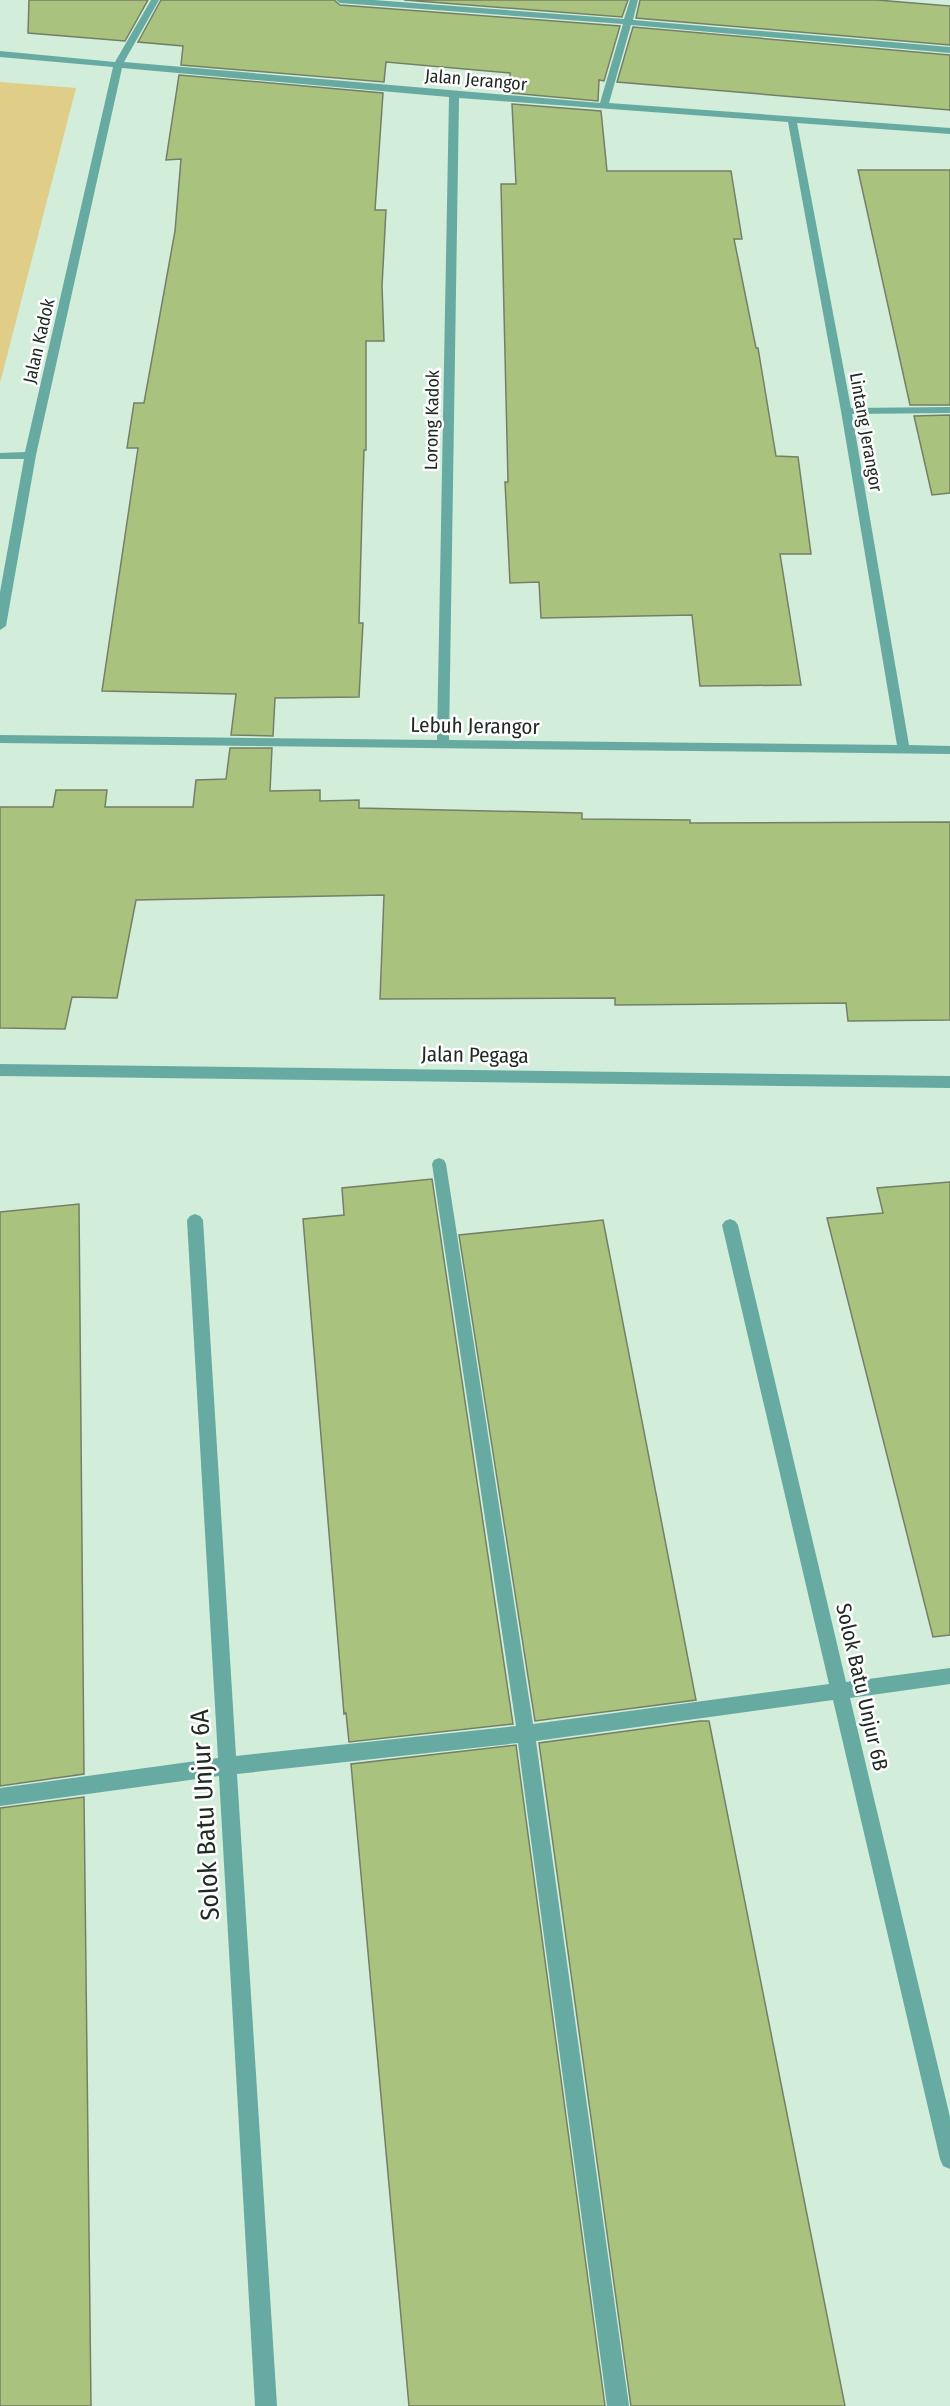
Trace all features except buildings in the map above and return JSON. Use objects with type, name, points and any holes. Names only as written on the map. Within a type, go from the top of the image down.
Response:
[{"type":"street","name":"Jalan Kadok","points":[[0,626],[30,455],[118,65],[155,0]]},
{"type":"street","points":[[340,0],[628,21],[950,50]]},
{"type":"street","points":[[603,107],[634,0]]},
{"type":"street","name":"Jalan Jerangor","points":[[0,54],[603,107],[950,130]]},
{"type":"street","name":"Lorong Kadok","points":[[443,745],[454,95]]},
{"type":"street","name":"Lintang Jerangor","points":[[792,121],[846,411],[904,750]]},
{"type":"street","points":[[846,411],[950,410]]},
{"type":"street","points":[[0,456],[30,455]]},
{"type":"street","name":"Lebuh Jerangor","points":[[0,739],[950,750]]},
{"type":"street","name":"Jalan Pegaga","points":[[0,1070],[950,1082]]},
{"type":"street","points":[[439,1164],[526,1734],[618,2406]]},
{"type":"street","name":"Solok Batu Unjur 6A","points":[[195,1221],[266,2406]]},
{"type":"street","name":"Solok Batu Unjur 6B","points":[[730,1225],[950,2159]]},
{"type":"street","points":[[0,1797],[227,1766],[526,1734],[950,1676]]},
{"type":"shaded area","points":[[0,82],[76,88],[0,383]]}]
